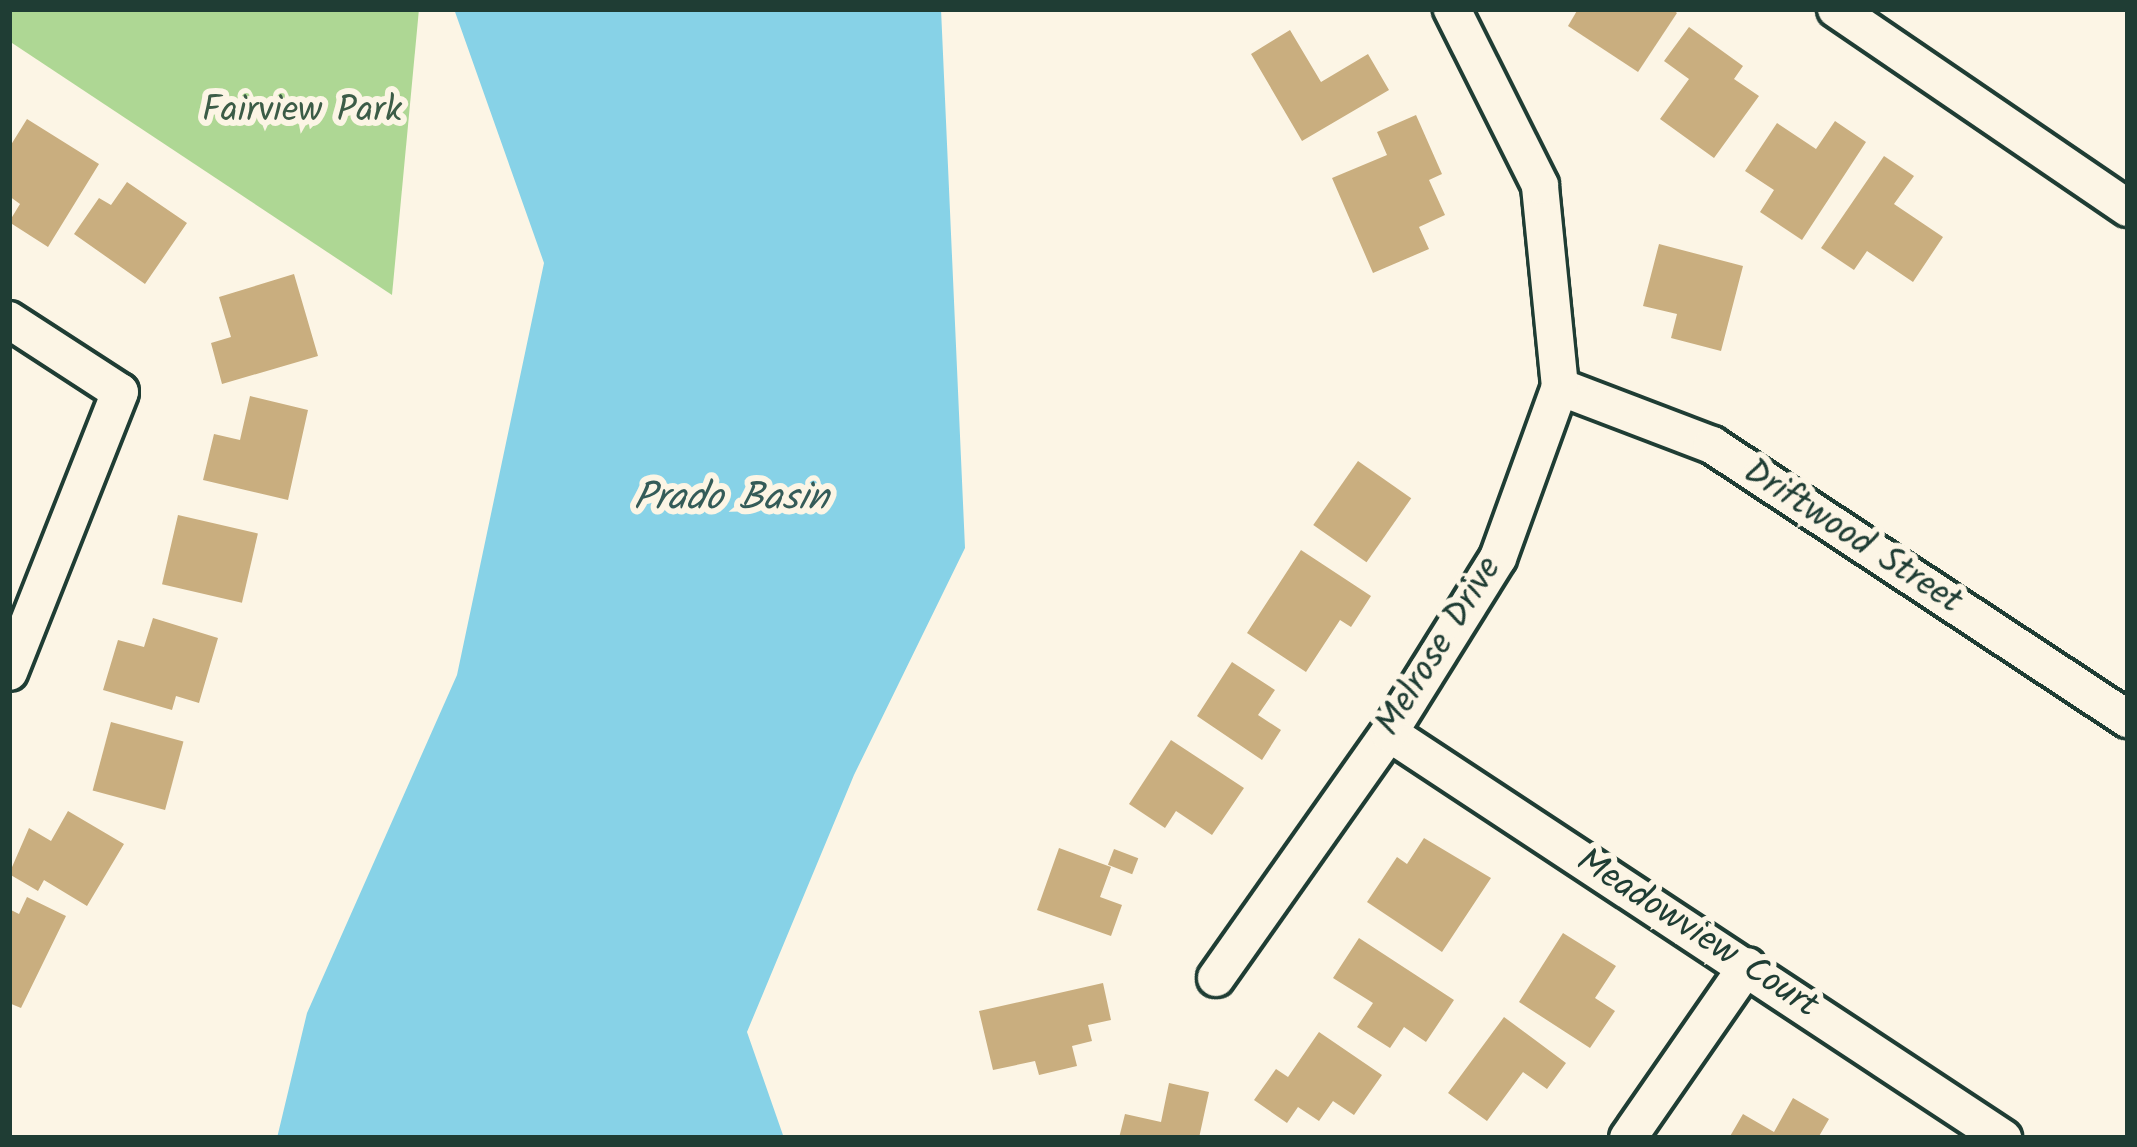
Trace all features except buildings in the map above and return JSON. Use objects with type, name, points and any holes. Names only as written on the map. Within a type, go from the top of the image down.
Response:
[{"type":"street","name":"Melrose Drive","points":[[1216,978],[1389,733],[1498,558],[1560,387],[1540,185],[1453,9]]},
{"type":"street","points":[[1836,9],[2128,208]]},
{"type":"street","points":[[9,320],[120,392],[9,672]]},
{"type":"street","name":"Driftwood Street","points":[[1560,387],[1712,445],[2128,719]]},
{"type":"street","name":"Meadowview Court","points":[[1389,733],[2003,1138]]},
{"type":"street","points":[[1628,1138],[1747,966]]},
{"type":"green space","name":"Fairview Park","points":[[9,9],[419,9],[392,295],[9,41]]},
{"type":"water","name":"Prado Basin","points":[[454,9],[941,9],[965,548],[854,775],[747,1032],[784,1138],[277,1138],[307,1013],[457,675],[544,263]]}]
